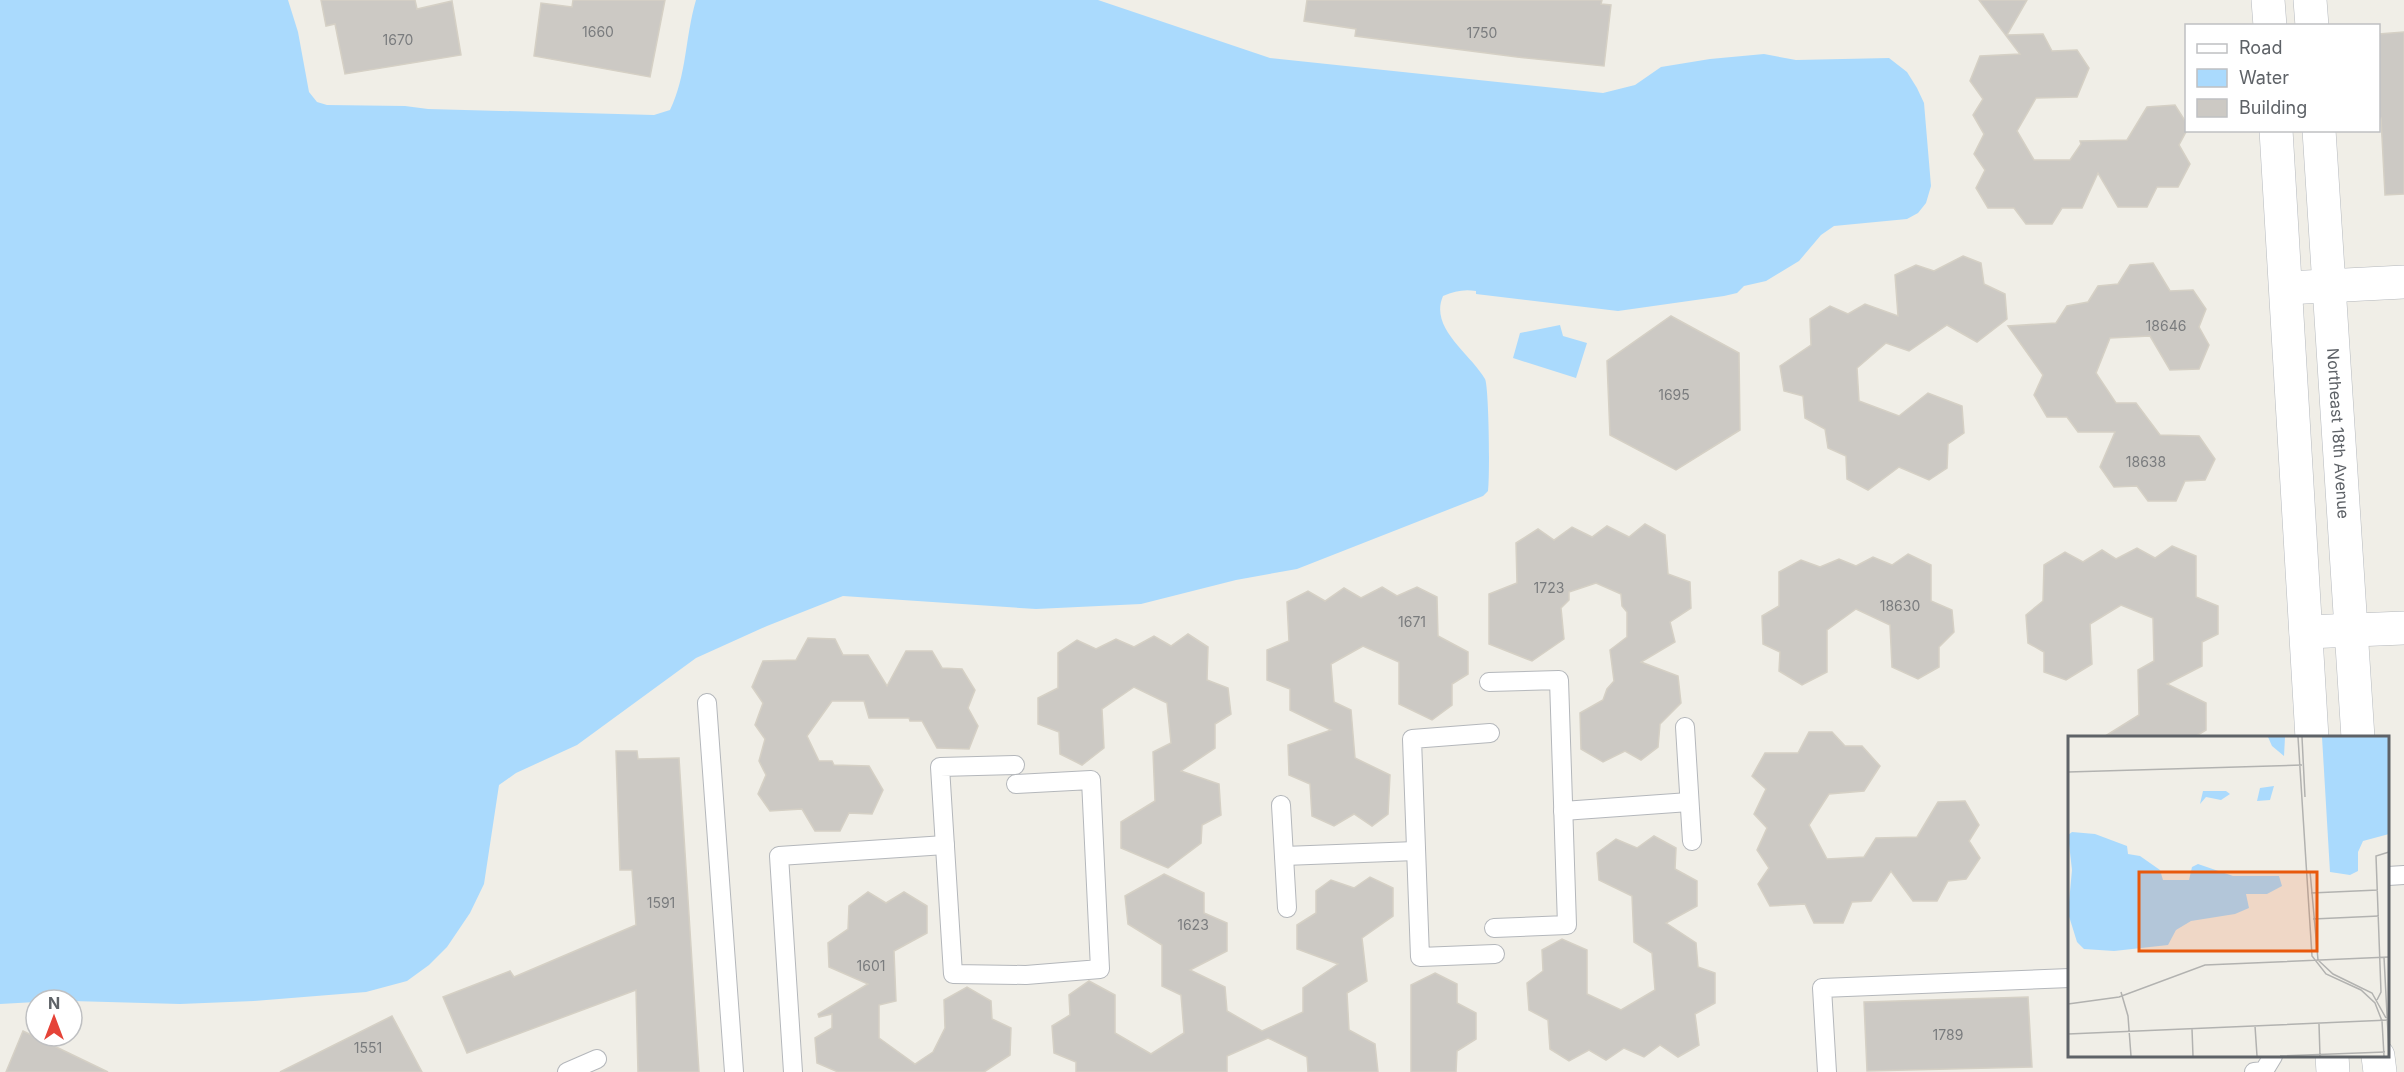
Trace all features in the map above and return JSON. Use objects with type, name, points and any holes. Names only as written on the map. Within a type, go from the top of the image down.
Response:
[{"type":"street","points":[[2268,0],[2270,24]]},
{"type":"street","points":[[2310,0],[2312,24]]},
{"type":"street","points":[[2276,132],[2312,736]]},
{"type":"street","name":"Northeast 18th Avenue","points":[[2319,132],[2358,736]]},
{"type":"street","points":[[2286,288],[2404,282]]},
{"type":"street","points":[[2306,632],[2404,628]]},
{"type":"street","points":[[2332,1057],[2333,1072]]},
{"type":"street","points":[[2378,1057],[2380,1072]]},
{"type":"lane","points":[[1489,682],[1559,680],[1567,925],[1494,928]]},
{"type":"lane","points":[[707,704],[734,1072]]},
{"type":"lane","points":[[1685,727],[1692,841]]},
{"type":"lane","points":[[1490,733],[1412,739],[1420,957],[1495,954]]},
{"type":"lane","points":[[1016,765],[940,767],[953,974],[1026,975],[1100,969],[1091,780],[1016,784]]},
{"type":"lane","points":[[1563,811],[1689,802]]},
{"type":"lane","points":[[1281,805],[1287,908]]},
{"type":"lane","points":[[793,1072],[780,856],[945,845]]},
{"type":"lane","points":[[1284,856],[1416,850]]},
{"type":"lane","points":[[2389,876],[2404,875]]},
{"type":"lane","points":[[1827,1072],[1822,988],[2068,978]]},
{"type":"lane","points":[[2254,1072],[2264,1071],[2272,1057]]},
{"type":"lane","points":[[567,1072],[597,1059]]},
{"type":"water","points":[[0,0],[288,0],[298,32],[309,92],[317,102],[327,105],[654,115],[670,110],[676,97],[696,0],[1098,0],[1270,58],[1603,93],[1635,85],[1661,67],[1710,59],[1764,54],[1796,60],[1889,58],[1907,72],[1917,88],[1924,103],[1931,186],[1926,203],[1918,213],[1907,219],[1834,226],[1821,235],[1799,261],[1766,281],[1744,286],[1737,293],[1724,296],[1618,311],[1476,294],[1476,291],[1472,290],[1443,296],[1440,308],[1446,329],[1485,379],[1489,469],[1488,491],[1483,496],[1297,569],[1236,580],[1141,604],[1036,609],[843,596],[767,626],[696,658],[577,745],[516,773],[499,785],[484,884],[470,913],[447,947],[429,965],[407,981],[366,992],[180,1004],[84,1001],[84,988],[24,988],[24,1003],[0,1004]]},
{"type":"water","points":[[1560,325],[1563,336],[1587,343],[1576,378],[1513,358],[1520,333]]},
{"type":"building","points":[[321,0],[415,0],[417,9],[452,1],[461,55],[345,74],[335,24],[326,26]]},
{"type":"building","points":[[573,0],[665,0],[650,77],[534,56],[541,3],[572,7]]},
{"type":"building","points":[[1307,0],[1602,0],[1601,4],[1611,5],[1604,66],[1355,36],[1356,29],[1304,21]]},
{"type":"building","points":[[1979,0],[2027,0],[2007,35],[2043,34],[2052,51],[2077,50],[2089,68],[2077,97],[2036,98],[2017,131],[2034,160],[2070,160],[2081,144],[2080,141],[2127,140],[2147,107],[2175,105],[2185,121],[2186,132],[2179,145],[2190,164],[2178,187],[2157,187],[2147,207],[2118,207],[2098,173],[2082,208],[2062,208],[2052,224],[2026,224],[2014,208],[1988,208],[1976,188],[1985,170],[1974,154],[1984,134],[1973,115],[1983,99],[1970,81],[1980,56],[2020,54]]},
{"type":"building","points":[[2404,32],[2404,194],[2385,195],[2380,118],[2380,34]]},
{"type":"building","points":[[1963,256],[1981,263],[1984,284],[2005,294],[2007,319],[1977,342],[1947,325],[1909,351],[1886,343],[1857,368],[1859,401],[1899,416],[1928,393],[1962,406],[1964,433],[1948,444],[1947,468],[1929,480],[1899,467],[1868,490],[1847,479],[1846,456],[1828,448],[1825,429],[1805,418],[1803,396],[1784,391],[1780,366],[1811,345],[1810,319],[1830,306],[1848,314],[1865,304],[1898,316],[1895,275],[1916,265],[1934,271]]},
{"type":"building","points":[[2153,263],[2170,291],[2193,290],[2206,309],[2199,327],[2209,345],[2199,369],[2170,370],[2150,336],[2110,338],[2096,373],[2116,403],[2136,403],[2160,435],[2199,436],[2215,459],[2205,480],[2185,481],[2176,501],[2148,501],[2137,486],[2114,487],[2100,467],[2115,432],[2078,432],[2067,417],[2047,417],[2034,395],[2043,375],[2008,326],[2056,323],[2067,306],[2088,302],[2098,286],[2118,284],[2130,265]]},
{"type":"building","points":[[1671,316],[1739,353],[1740,430],[1676,470],[1610,435],[1607,361]]},
{"type":"building","points":[[1645,524],[1665,535],[1668,574],[1690,582],[1691,608],[1670,622],[1675,642],[1641,662],[1678,676],[1681,703],[1660,724],[1658,747],[1641,760],[1625,751],[1603,762],[1581,749],[1580,713],[1603,700],[1607,689],[1614,681],[1610,650],[1627,637],[1627,612],[1622,606],[1621,594],[1596,583],[1569,592],[1569,600],[1561,608],[1564,639],[1532,661],[1489,644],[1489,594],[1517,583],[1516,543],[1538,529],[1554,540],[1572,527],[1592,537],[1607,526],[1629,537]]},
{"type":"building","points":[[2172,546],[2196,556],[2196,597],[2218,606],[2218,634],[2202,642],[2202,666],[2167,684],[2206,703],[2206,730],[2196,736],[2105,736],[2139,715],[2138,670],[2154,661],[2153,618],[2121,605],[2090,624],[2092,664],[2066,680],[2044,672],[2044,652],[2028,643],[2026,615],[2043,601],[2044,565],[2065,552],[2083,562],[2102,550],[2116,559],[2137,548],[2155,558]]},
{"type":"building","points":[[1908,554],[1931,565],[1931,601],[1952,610],[1954,632],[1939,647],[1939,667],[1918,679],[1892,667],[1890,625],[1856,609],[1827,630],[1827,672],[1802,685],[1779,671],[1780,652],[1763,644],[1762,616],[1779,606],[1779,572],[1801,560],[1820,567],[1839,559],[1856,566],[1873,557],[1892,565]]},
{"type":"building","points":[[1382,587],[1397,596],[1417,587],[1437,597],[1438,636],[1468,652],[1468,674],[1452,684],[1452,705],[1432,720],[1399,704],[1399,662],[1363,646],[1331,664],[1334,702],[1351,710],[1355,758],[1390,775],[1388,814],[1372,826],[1354,814],[1334,826],[1312,816],[1310,784],[1289,775],[1288,745],[1331,730],[1290,710],[1290,689],[1267,680],[1267,650],[1289,641],[1287,602],[1308,591],[1325,601],[1344,588],[1361,598]]},
{"type":"building","points":[[1188,634],[1208,647],[1207,680],[1228,688],[1231,714],[1215,724],[1215,748],[1181,771],[1219,784],[1221,815],[1202,825],[1201,843],[1168,868],[1121,848],[1121,822],[1155,801],[1153,752],[1171,743],[1167,703],[1134,687],[1102,709],[1104,748],[1082,765],[1060,754],[1059,732],[1038,724],[1038,698],[1058,688],[1058,653],[1077,640],[1096,649],[1116,639],[1134,647],[1154,636],[1171,646]]},
{"type":"building","points":[[808,638],[835,639],[843,655],[868,655],[887,686],[906,651],[932,651],[942,668],[962,669],[975,690],[968,708],[978,726],[969,749],[937,748],[922,721],[910,721],[909,718],[869,718],[864,701],[832,701],[807,736],[819,761],[832,761],[834,765],[869,766],[883,790],[872,814],[849,813],[840,831],[815,831],[802,809],[770,811],[758,794],[766,775],[759,761],[765,739],[755,725],[763,703],[752,687],[763,661],[796,660]]},
{"type":"building","points":[[1809,732],[1832,732],[1845,746],[1862,746],[1880,766],[1864,791],[1829,794],[1809,825],[1827,859],[1864,857],[1876,838],[1917,837],[1938,802],[1965,801],[1979,825],[1969,841],[1980,858],[1966,879],[1948,881],[1937,901],[1913,901],[1891,871],[1871,901],[1852,902],[1843,923],[1814,923],[1805,904],[1770,906],[1758,884],[1769,868],[1757,850],[1767,828],[1754,814],[1766,789],[1752,776],[1765,753],[1798,753]]},
{"type":"building","points":[[616,751],[637,751],[638,759],[679,758],[699,1072],[638,1072],[636,990],[467,1053],[443,997],[510,971],[514,977],[636,925],[632,870],[620,870]]},
{"type":"building","points":[[1654,836],[1676,848],[1675,869],[1697,881],[1697,906],[1666,923],[1696,943],[1698,967],[1715,973],[1715,1003],[1695,1014],[1699,1045],[1678,1057],[1660,1045],[1644,1057],[1624,1048],[1606,1060],[1589,1050],[1569,1061],[1550,1049],[1548,1020],[1529,1010],[1527,983],[1543,971],[1542,950],[1562,939],[1587,950],[1587,994],[1621,1010],[1655,990],[1652,953],[1634,942],[1632,896],[1599,880],[1597,853],[1616,839],[1637,848]]},
{"type":"building","points":[[1164,874],[1204,893],[1204,913],[1227,923],[1227,951],[1190,970],[1225,987],[1227,1011],[1262,1031],[1303,1012],[1303,988],[1338,964],[1297,949],[1297,925],[1316,913],[1316,891],[1331,880],[1354,888],[1370,877],[1393,888],[1393,916],[1362,938],[1367,981],[1347,993],[1349,1030],[1375,1044],[1378,1072],[1308,1072],[1307,1057],[1268,1038],[1227,1056],[1227,1072],[1076,1072],[1076,1062],[1054,1053],[1052,1026],[1070,1015],[1069,995],[1089,981],[1115,995],[1115,1033],[1151,1054],[1184,1033],[1181,995],[1162,986],[1162,945],[1128,924],[1125,896]]},
{"type":"building","points":[[868,892],[886,903],[904,892],[927,906],[927,933],[894,951],[896,1001],[879,1005],[879,1038],[915,1064],[933,1052],[945,1028],[944,1000],[967,987],[991,1001],[992,1019],[1011,1028],[1010,1055],[984,1072],[838,1072],[817,1063],[815,1038],[832,1028],[832,1014],[819,1017],[818,1014],[868,984],[829,967],[828,943],[848,929],[849,906]]},
{"type":"building","points":[[1435,973],[1457,984],[1457,1003],[1476,1013],[1476,1039],[1457,1051],[1456,1072],[1411,1072],[1411,985]]},
{"type":"building","points":[[2028,997],[2032,1067],[1867,1071],[1864,1002]]},
{"type":"building","points":[[392,1016],[422,1072],[280,1072]]},
{"type":"building","points":[[23,1031],[24,1048],[58,1048],[108,1072],[6,1072]]}]
